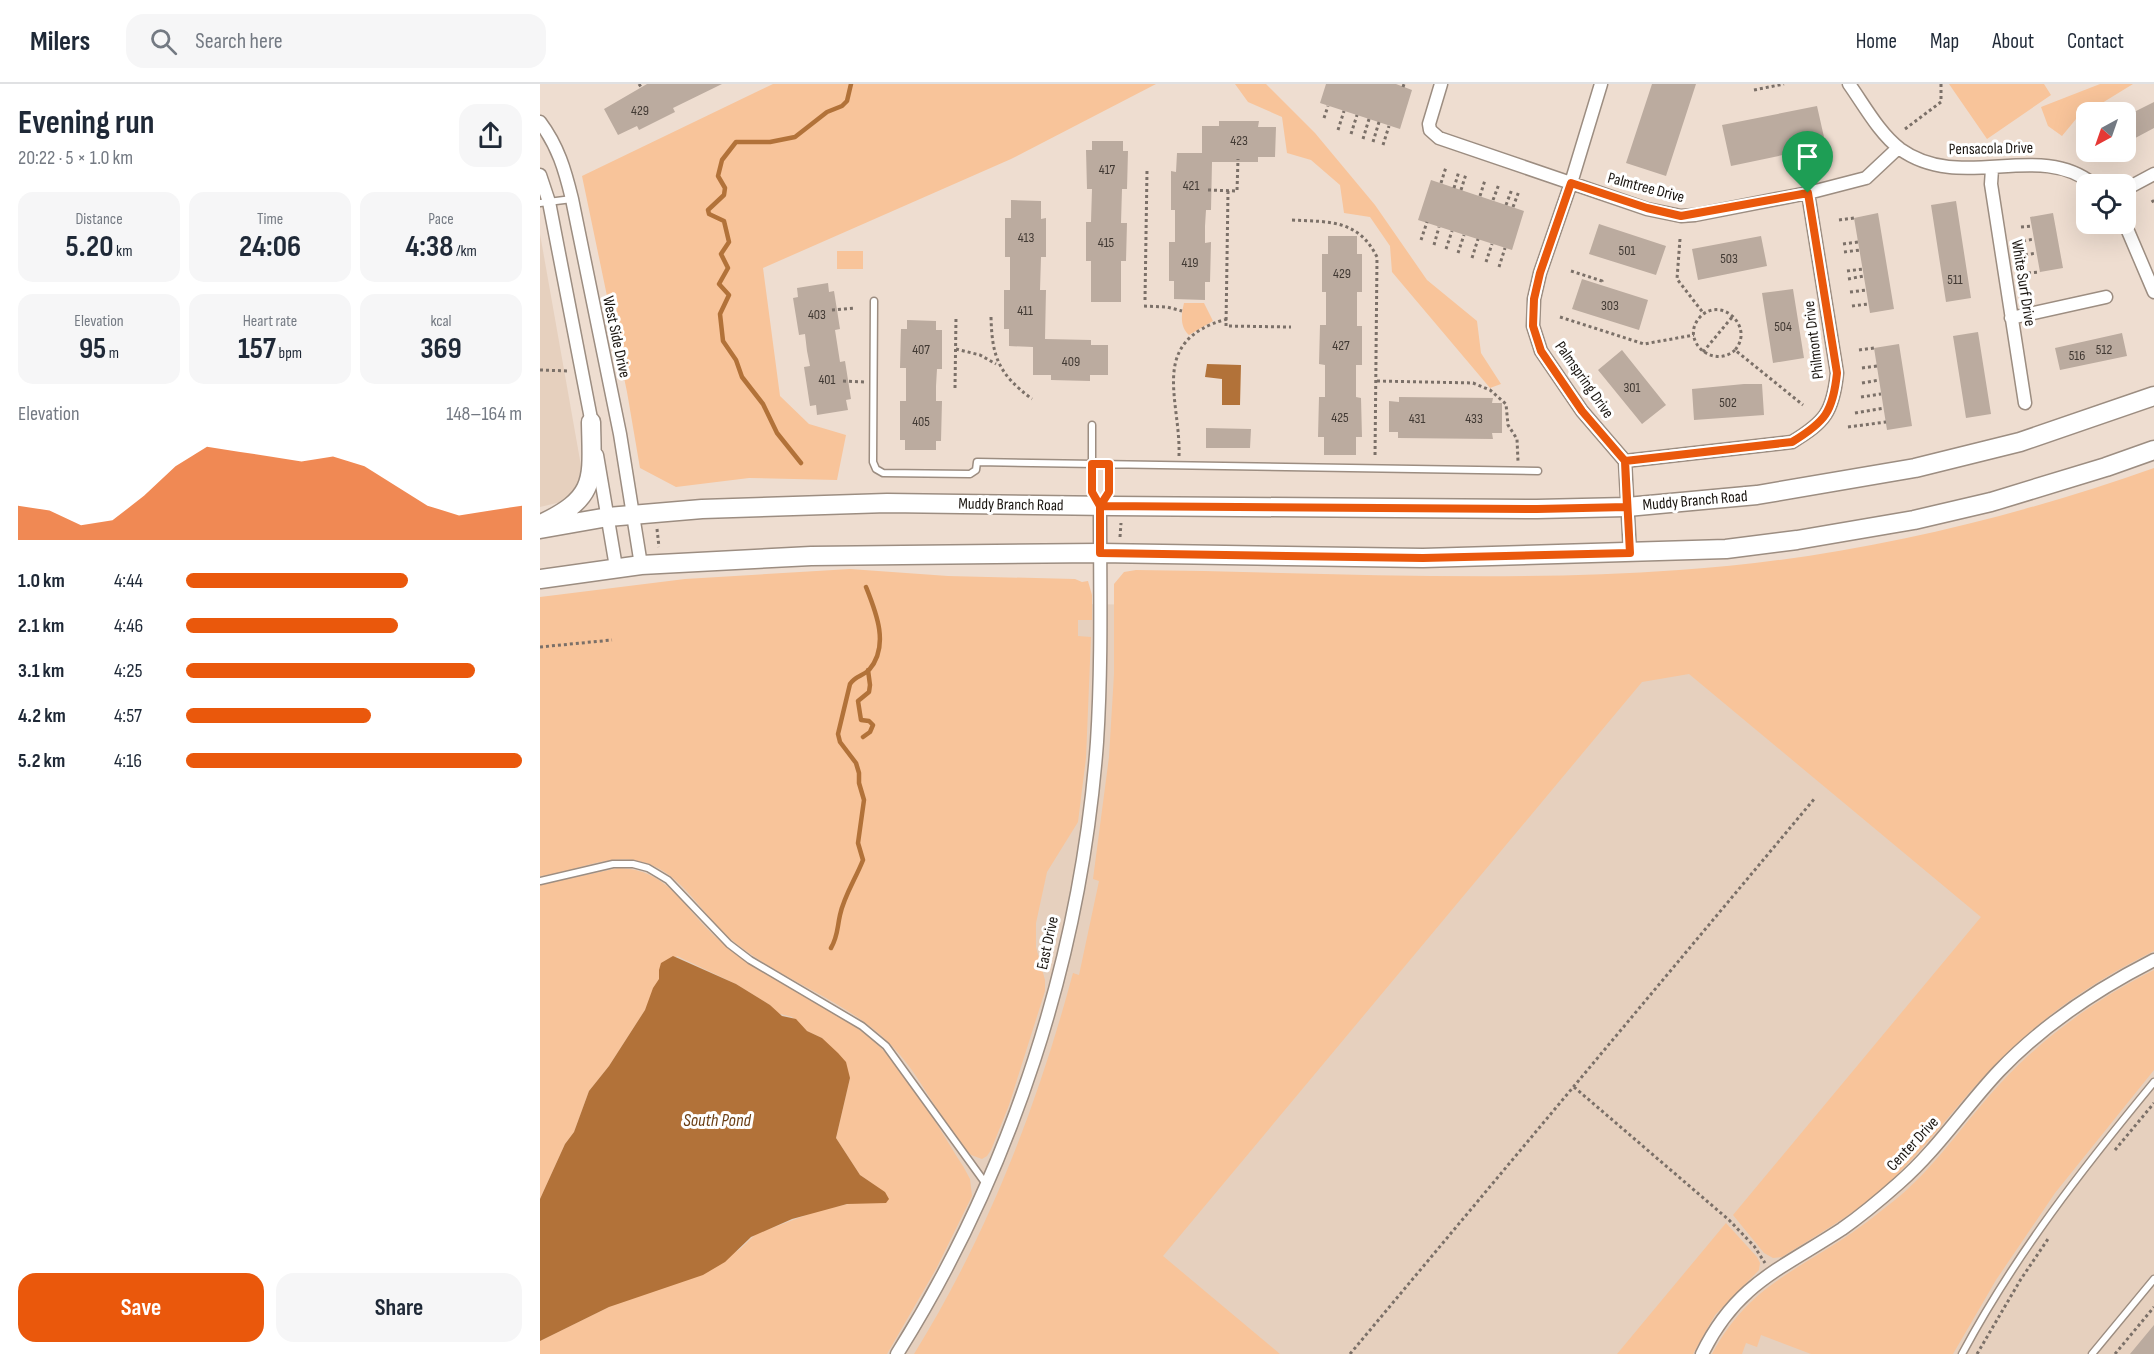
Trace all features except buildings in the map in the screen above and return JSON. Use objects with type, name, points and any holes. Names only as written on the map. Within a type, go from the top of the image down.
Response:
[{"type":"main road","name":"Muddy Branch Road","points":[[540,527],[634,514],[702,509],[886,503],[1537,509],[1627,507],[1757,495],[1915,468],[2020,442],[2154,396]]},
{"type":"main road","points":[[540,527],[570,508],[584,495],[592,476],[591,422]]},
{"type":"main road","points":[[540,579],[616,567],[823,556],[1100,553],[1423,558],[1726,549],[1797,540],[1914,520],[1991,502],[2154,450]]},
{"type":"street","name":"Palmtree Drive","points":[[1441,84],[1429,118],[1430,130],[1434,135],[1647,208],[1681,216],[1808,193],[1866,178],[1898,148]]},
{"type":"street","name":"Palmspring Drive","points":[[1600,84],[1571,183],[1540,273],[1534,299],[1533,326],[1541,351],[1570,394],[1625,461]]},
{"type":"street","name":"Pensacola Drive","points":[[1849,84],[1898,148],[1932,165],[1960,169],[2046,165],[2065,168],[2078,174]]},
{"type":"street","name":"West Side Drive","points":[[540,122],[557,148],[572,199],[634,514],[641,565]]},
{"type":"street","name":"White Surf Drive","points":[[1992,169],[1991,184],[2025,403]]},
{"type":"street","points":[[2136,184],[2154,174]]},
{"type":"street","points":[[540,175],[591,422],[616,567]]},
{"type":"street","name":"Philmont Drive","points":[[1625,461],[1792,442],[1812,430],[1831,406],[1837,373],[1808,193]]},
{"type":"street","points":[[2129,234],[2154,292]]},
{"type":"street","points":[[2011,318],[2106,297]]},
{"type":"street","points":[[1625,461],[1630,553]]},
{"type":"street","name":"East Drive","points":[[897,1354],[938,1283],[987,1184],[1028,1079],[1054,994],[1081,861],[1096,742],[1100,506]]},
{"type":"street","name":"Center Drive","points":[[1702,1354],[1717,1325],[1749,1289],[1771,1272],[1842,1229],[1902,1181],[1926,1157],[1998,1072],[2057,1019],[2092,994],[2154,960]]},
{"type":"lane","points":[[545,203],[572,199]]},
{"type":"lane","points":[[874,301],[873,462],[879,472],[970,474],[976,470],[977,462],[1538,471]]},
{"type":"lane","points":[[1092,425],[1092,492],[1100,506],[1109,492],[1109,464]]},
{"type":"lane","points":[[540,881],[613,864],[633,864],[648,868],[668,880],[729,944],[758,965],[862,1026],[886,1046],[987,1184]]},
{"type":"lane","points":[[1962,1354],[2013,1266],[2053,1209],[2154,1082]]},
{"type":"lane","points":[[2092,1354],[2154,1279]]},
{"type":"path","points":[[1754,90],[1784,84]]},
{"type":"path","points":[[1905,129],[1941,102],[1941,84]]},
{"type":"path","points":[[1324,118],[1328,106]]},
{"type":"path","points":[[1338,130],[1344,111]]},
{"type":"path","points":[[1351,134],[1357,115]]},
{"type":"path","points":[[1363,139],[1370,119]]},
{"type":"path","points":[[1373,142],[1379,122]]},
{"type":"path","points":[[1383,145],[1389,126]]},
{"type":"path","points":[[1208,190],[1237,191],[1238,159]]},
{"type":"path","points":[[1441,183],[1446,167]]},
{"type":"path","points":[[1145,300],[1147,170]]},
{"type":"path","points":[[1454,188],[1459,171]]},
{"type":"path","points":[[1461,190],[1466,174]]},
{"type":"path","points":[[1479,196],[1485,180]]},
{"type":"path","points":[[1493,201],[1499,184]]},
{"type":"path","points":[[1506,205],[1512,189]]},
{"type":"path","points":[[1228,191],[1226,326],[1290,327]]},
{"type":"path","points":[[1513,207],[1519,191]]},
{"type":"path","points":[[1839,220],[1854,218]]},
{"type":"path","points":[[1292,220],[1343,224],[1361,234],[1373,249],[1378,264],[1375,468]]},
{"type":"path","points":[[1421,240],[1427,222]]},
{"type":"path","points":[[2021,227],[2032,226]]},
{"type":"path","points":[[1434,245],[1439,227]]},
{"type":"path","points":[[1446,249],[1452,231]]},
{"type":"path","points":[[1458,253],[1464,235]]},
{"type":"path","points":[[1472,258],[1478,239]]},
{"type":"path","points":[[1680,239],[1677,279],[1704,314]]},
{"type":"path","points":[[2023,241],[2034,239]]},
{"type":"path","points":[[1843,244],[1858,242]]},
{"type":"path","points":[[1486,262],[1492,244]]},
{"type":"path","points":[[1499,267],[1505,248]]},
{"type":"path","points":[[1844,252],[1860,250]]},
{"type":"path","points":[[2025,255],[2036,253]]},
{"type":"path","points":[[1847,271],[1863,269]]},
{"type":"path","points":[[1571,271],[1602,281],[1601,284]]},
{"type":"path","points":[[2028,273],[2040,272]]},
{"type":"path","points":[[1848,279],[1864,276]]},
{"type":"path","points":[[1850,292],[1867,290]]},
{"type":"path","points":[[1852,306],[1868,304]]},
{"type":"path","points":[[1144,306],[1167,307],[1182,311]]},
{"type":"path","points":[[832,310],[855,309]]},
{"type":"path","points":[[1713,310],[1721,310],[1733,316],[1741,331],[1741,339],[1735,350],[1726,356],[1718,357],[1703,352],[1698,347],[1694,335],[1696,324],[1704,314],[1713,310]]},
{"type":"path","points":[[1703,352],[1733,316]]},
{"type":"path","points":[[956,317],[956,388]]},
{"type":"path","points":[[991,317],[994,351],[1000,368]]},
{"type":"path","points":[[1560,317],[1644,344],[1694,335]]},
{"type":"path","points":[[1179,456],[1180,434],[1175,419],[1173,394],[1177,358],[1189,337],[1209,325],[1227,319]]},
{"type":"path","points":[[1859,350],[1874,348]]},
{"type":"path","points":[[956,349],[980,354],[1000,368],[1032,399]]},
{"type":"path","points":[[1735,350],[1803,405]]},
{"type":"path","points":[[1862,368],[1877,366]]},
{"type":"path","points":[[540,370],[569,371]]},
{"type":"path","points":[[1862,383],[1879,380]]},
{"type":"path","points":[[843,381],[854,381]]},
{"type":"path","points":[[1377,381],[1482,385],[1506,404],[1508,425],[1517,439],[1518,471]]},
{"type":"path","points":[[1861,398],[1881,394]]},
{"type":"path","points":[[1856,413],[1884,408]]},
{"type":"path","points":[[1848,427],[1886,422]]},
{"type":"path","points":[[1120,542],[1121,523]]},
{"type":"path","points":[[657,529],[659,547]]},
{"type":"path","points":[[540,647],[612,640]]},
{"type":"path","points":[[1350,1354],[1815,798]]},
{"type":"path","points":[[1573,1087],[1729,1220],[1754,1246],[1771,1272]]},
{"type":"path","points":[[2108,1157],[2154,1103]]},
{"type":"path","points":[[1977,1354],[2050,1235]]},
{"type":"path","points":[[2115,1354],[2154,1307]]},
{"type":"shaded area","points":[[773,84],[1156,84],[1011,159],[763,268],[780,396],[809,424],[846,435],[837,480],[749,478],[676,487],[640,468],[627,392],[582,176]]},
{"type":"shaded area","points":[[1235,84],[1266,84],[1315,133],[1375,205],[1427,280],[1477,321],[1481,353],[1501,384],[1490,388],[1392,272],[1390,246],[1370,217],[1344,213],[1340,185],[1311,160],[1287,153],[1282,117],[1248,102]]},
{"type":"shaded area","points":[[1949,84],[2044,84],[2051,95],[1987,139]]},
{"type":"shaded area","points":[[2100,84],[2133,84],[2104,102],[2076,102],[2076,119],[2062,136],[2048,126],[2041,107]]},
{"type":"shaded area","points":[[540,234],[583,477],[565,501],[540,507]]},
{"type":"shaded area","points":[[837,251],[863,251],[863,269],[837,269]]},
{"type":"shaded area","points":[[1184,303],[1204,303],[1213,321],[1189,335],[1182,321]]},
{"type":"shaded area","points":[[2154,468],[2154,951],[2090,987],[2031,1031],[1981,1080],[1899,1173],[1847,1216],[1782,1257],[1773,1258],[1764,1253],[1733,1215],[1981,917],[1689,674],[1642,682],[1163,1256],[1280,1354],[914,1354],[965,1264],[987,1217],[1026,1121],[1073,973],[1079,975],[1099,881],[1093,879],[1109,757],[1114,674],[1114,584],[1124,572],[1136,570],[1408,576],[1544,576],[1740,565],[1861,547],[1920,535],[2038,505]]},
{"type":"shaded area","points":[[2154,514],[2154,1354],[540,1354],[540,640],[1077,604],[1500,609]]},
{"type":"shaded area","points":[[850,569],[948,576],[1075,579],[1082,582],[1088,581],[1092,595],[1092,620],[1078,620],[1078,636],[1091,637],[1086,758],[1078,822],[1047,872],[1036,923],[1036,947],[1045,980],[1045,991],[1009,1105],[991,1150],[982,1159],[971,1155],[960,1142],[918,1078],[889,1043],[851,1013],[745,950],[726,935],[687,891],[665,872],[638,861],[613,860],[540,876],[540,597],[685,579]]},
{"type":"shaded area","points":[[618,868],[636,870],[663,883],[718,939],[737,954],[843,1018],[880,1047],[904,1074],[963,1166],[970,1179],[972,1196],[936,1269],[887,1354],[540,1354],[540,1341],[609,1307],[739,1250],[756,1234],[817,1211],[857,1202],[881,1203],[877,1187],[860,1175],[836,1138],[850,1078],[822,1038],[807,1031],[792,1017],[777,1013],[770,1005],[736,984],[677,956],[659,974],[659,980],[645,1010],[609,1066],[589,1091],[574,1132],[565,1144],[540,1199],[540,885]]},
{"type":"shaded area","points":[[2154,970],[2154,1070],[2055,1193],[1996,1280],[1953,1354],[1811,1354],[1761,1335],[1757,1347],[1746,1343],[1742,1354],[1712,1354],[1737,1317],[1765,1290],[1844,1239],[1914,1183],[1998,1086],[2051,1036],[2111,994]]},
{"type":"shaded area","points":[[1726,1223],[1757,1257],[1760,1263],[1759,1270],[1715,1315],[1693,1354],[1617,1354]]},
{"type":"water","points":[[1207,364],[1241,365],[1240,405],[1222,405],[1222,379],[1205,377]]},
{"type":"water","name":"South Pond","points":[[673,956],[736,984],[770,1005],[782,1016],[796,1019],[807,1031],[822,1038],[846,1062],[850,1078],[836,1138],[860,1175],[885,1192],[889,1199],[886,1203],[847,1204],[792,1219],[751,1237],[725,1262],[703,1275],[609,1307],[540,1341],[540,1199],[565,1144],[574,1132],[589,1091],[609,1066],[645,1010],[659,979],[661,963]]},
{"type":"waterway","points":[[801,463],[777,433],[763,404],[742,377],[736,360],[723,341],[720,314],[729,295],[719,284],[728,268],[721,254],[729,242],[724,221],[709,214],[708,210],[724,195],[725,188],[718,176],[722,160],[736,142],[770,142],[795,137],[827,112],[842,106],[847,101],[851,84]]},
{"type":"waterway","points":[[831,948],[844,901],[863,860],[858,843],[864,800],[859,783],[859,773],[856,763],[840,742],[838,734],[850,684],[869,670],[879,650],[877,618],[866,587]]},
{"type":"waterway","points":[[863,737],[870,732],[873,725],[869,721],[861,720],[858,701],[869,692],[868,670]]},
{"type":"route","points":[[1808,193],[1681,216],[1647,208],[1571,183],[1540,273],[1534,299],[1533,326],[1541,351],[1582,411],[1625,461],[1630,553],[1423,558],[1100,553],[1100,506],[1109,492],[1109,464],[1092,464],[1092,492],[1100,506],[1537,509],[1627,507],[1625,461],[1792,442],[1812,430],[1831,406],[1837,373],[1808,193]]}]
